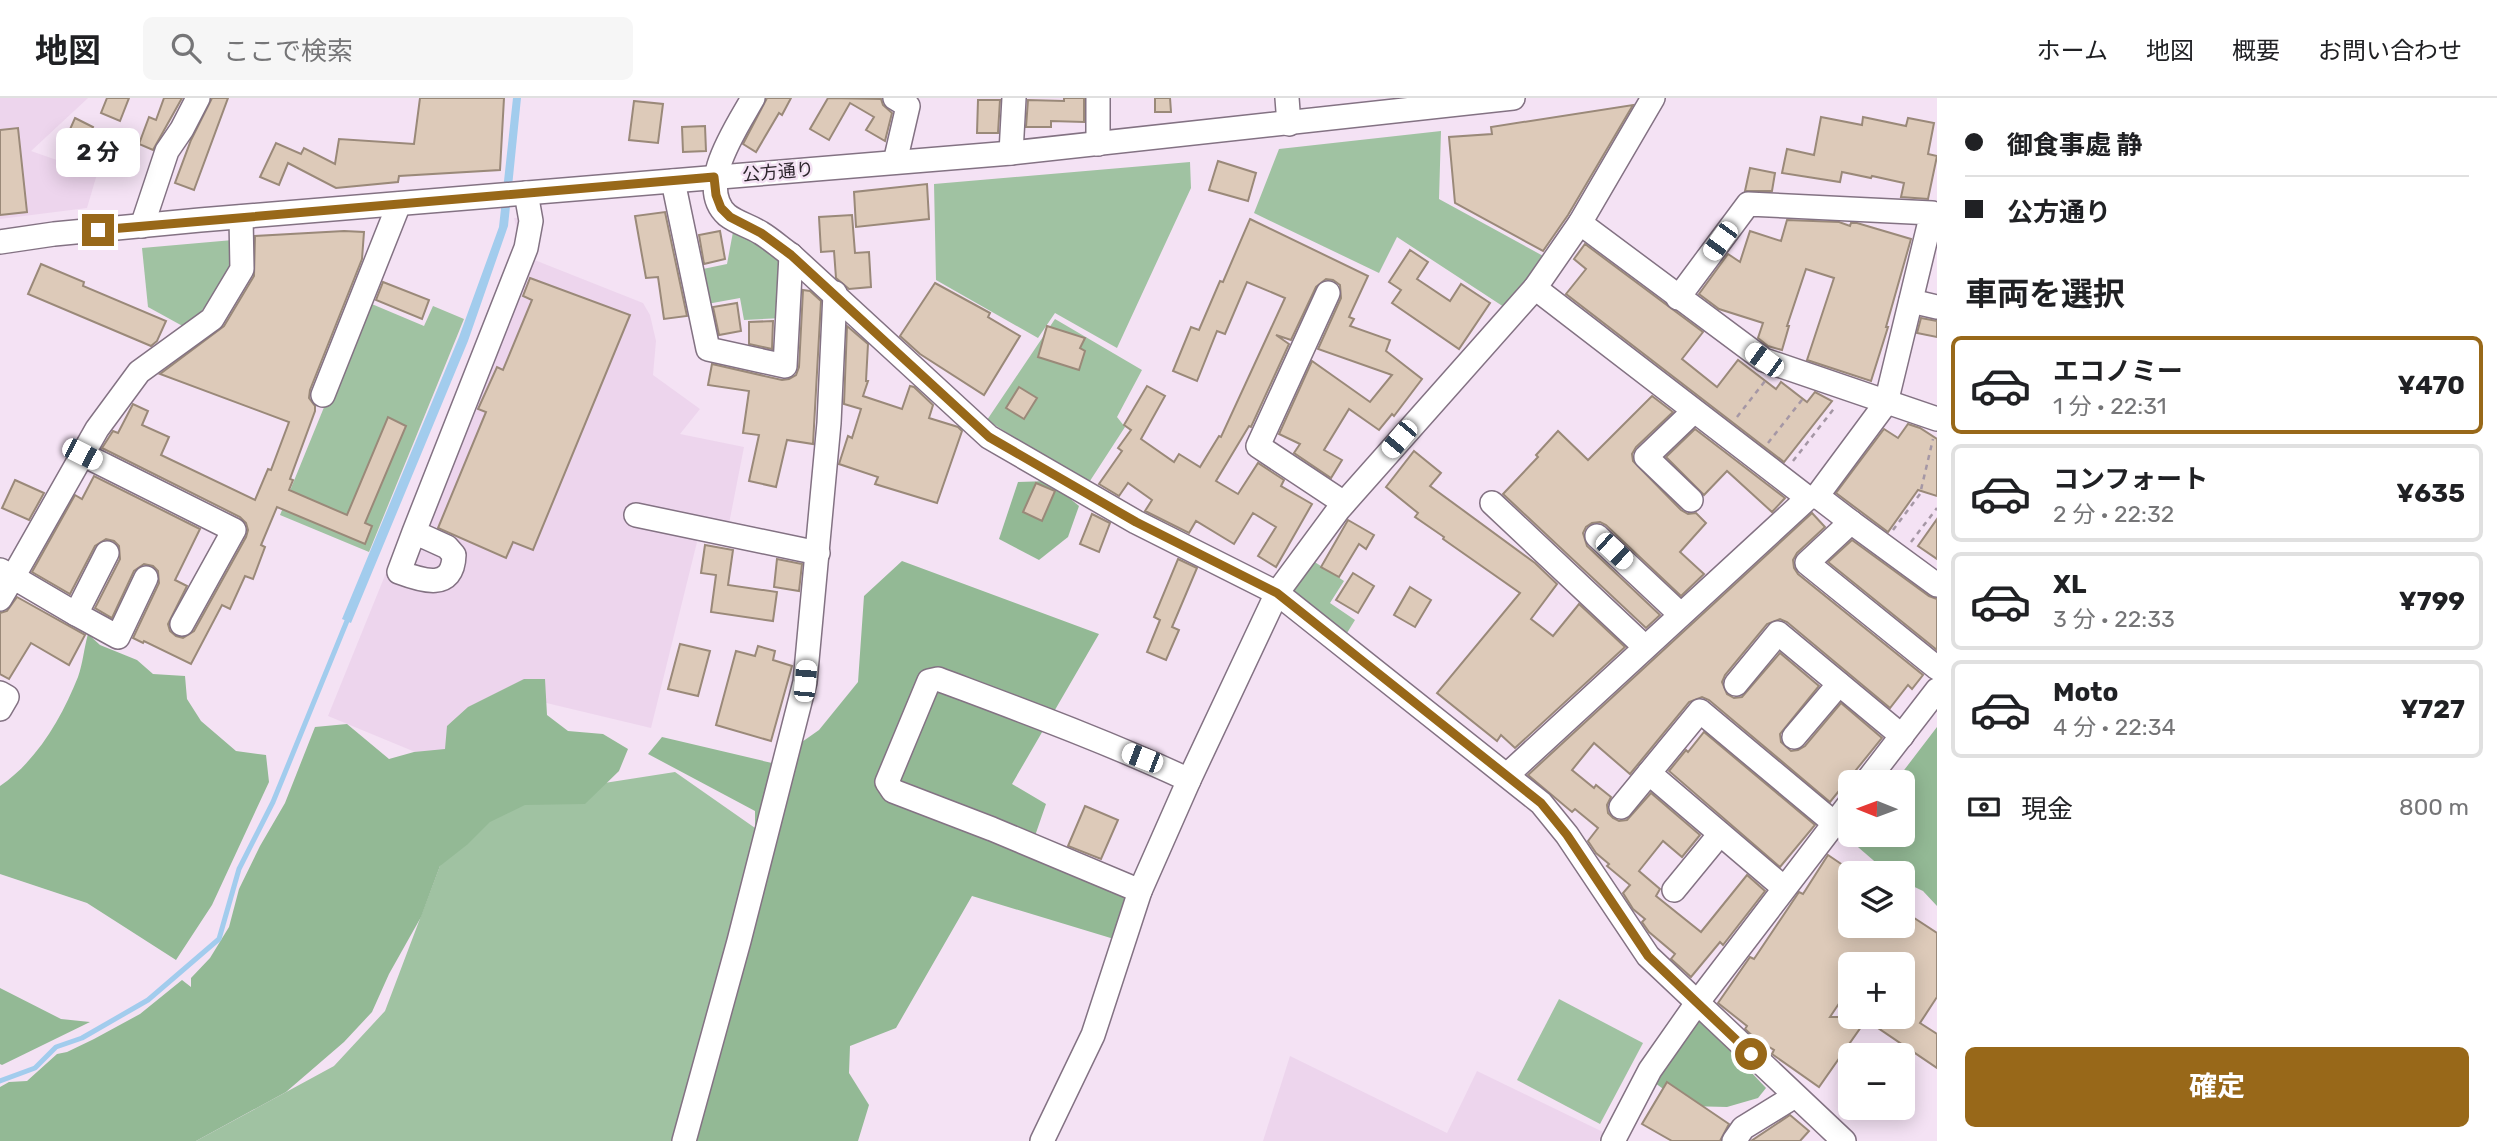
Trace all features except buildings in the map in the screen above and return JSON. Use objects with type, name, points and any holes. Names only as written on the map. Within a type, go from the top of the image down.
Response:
[{"type":"street","points":[[142,226],[167,151],[198,98]]},
{"type":"street","points":[[753,98],[732,135],[714,177],[721,208],[730,217],[761,233],[791,255],[989,437],[1136,522],[1277,593],[1541,803],[1567,835],[1648,956],[1844,1141]]},
{"type":"street","points":[[1011,153],[1014,98]]},
{"type":"street","points":[[1098,98],[1098,144]]},
{"type":"street","points":[[1287,98],[1289,124]]},
{"type":"street","name":"公方通り","points":[[0,242],[54,234],[241,217],[1011,153],[1289,124],[1460,101],[1513,98]]},
{"type":"street","points":[[1042,1141],[1093,1035],[1140,891],[1277,593],[1344,503],[1535,288],[1580,223],[1653,98]]},
{"type":"street","points":[[895,162],[904,101]]},
{"type":"street","points":[[673,181],[708,349],[785,366],[791,255]]},
{"type":"street","points":[[414,532],[526,248],[531,221],[526,193]]},
{"type":"street","points":[[323,396],[399,204]]},
{"type":"street","points":[[1507,775],[1680,614],[1812,497],[1886,402],[1935,214],[1748,204],[1678,298]]},
{"type":"street","points":[[0,599],[7,574],[97,429],[139,372],[212,319],[242,269],[241,217]]},
{"type":"street","points":[[1580,223],[1764,360],[1886,402],[1937,424]]},
{"type":"street","points":[[1535,288],[1694,411],[1937,585]]},
{"type":"street","points":[[684,1141],[805,681],[829,423],[835,293]]},
{"type":"street","points":[[1328,293],[1258,446],[1344,503]]},
{"type":"street","points":[[1911,300],[1937,307]]},
{"type":"street","points":[[1690,500],[1646,457],[1694,411]]},
{"type":"street","points":[[82,454],[234,530],[182,624]]},
{"type":"street","points":[[1492,503],[1645,647]]},
{"type":"street","points":[[636,515],[818,553]]},
{"type":"street","points":[[1851,522],[1807,563],[1937,668]]},
{"type":"street","points":[[1597,536],[1680,614]]},
{"type":"street","points":[[76,614],[107,553]]},
{"type":"street","points":[[7,574],[118,637],[146,578]]},
{"type":"street","points":[[1736,684],[1778,633],[1902,736]]},
{"type":"street","points":[[1140,891],[992,829],[892,791],[887,782],[929,681],[938,679],[1142,758],[1189,780]]},
{"type":"street","points":[[1794,737],[1839,684]]},
{"type":"street","points":[[1875,770],[1937,690]]},
{"type":"street","points":[[0,692],[7,696],[0,709]]},
{"type":"street","points":[[1621,807],[1700,711],[1834,823]]},
{"type":"street","points":[[1649,773],[1784,888]]},
{"type":"street","points":[[1613,1141],[1650,1070],[1697,1003],[1838,818]]},
{"type":"street","points":[[1674,890],[1720,834]]},
{"type":"street","points":[[1734,1141],[1744,1128],[1795,1096]]},
{"type":"path","points":[[1730,426],[1772,373]]},
{"type":"path","points":[[1761,451],[1812,388]]},
{"type":"path","points":[[1791,463],[1837,405]]},
{"type":"path","points":[[1890,533],[1920,494],[1937,424]]},
{"type":"path","points":[[1907,547],[1937,508]]},
{"type":"shaded area","points":[[0,98],[88,98],[31,151],[97,174],[87,208],[0,219]]},
{"type":"shaded area","points":[[539,216],[532,259],[643,303],[650,315],[656,341],[653,375],[700,409],[680,434],[744,447],[726,539],[699,534],[651,728],[513,695],[483,780],[328,716],[514,257],[518,234],[514,218]]},
{"type":"shaded area","points":[[1290,1056],[1447,1133],[1477,1071],[1603,1132],[1599,1141],[1263,1141]]},
{"type":"green space","points":[[1441,131],[1439,199],[1545,257],[1529,282],[1504,307],[1397,237],[1379,273],[1254,213],[1279,149]]},
{"type":"green space","points":[[1190,162],[1191,188],[1117,348],[1055,313],[1038,338],[936,280],[934,184]]},
{"type":"green space","points":[[733,232],[756,242],[786,263],[782,318],[744,320],[740,298],[707,304],[698,270],[727,264]]},
{"type":"green space","points":[[233,240],[235,267],[188,329],[148,307],[142,248]]},
{"type":"green space","points":[[367,302],[424,326],[433,306],[464,319],[369,552],[280,515]]},
{"type":"green space","points":[[1055,319],[1142,370],[1117,417],[1125,427],[1088,484],[987,420]]},
{"type":"green space","points":[[1049,481],[1079,506],[1068,537],[1039,560],[999,539],[1018,482]]},
{"type":"green space","points":[[1307,557],[1344,581],[1330,603],[1355,620],[1347,633],[1284,592]]},
{"type":"green space","points":[[902,561],[1099,634],[1012,784],[1046,804],[1028,856],[1130,897],[1114,939],[972,896],[896,1028],[850,1046],[849,1073],[869,1105],[858,1141],[680,1141],[755,877],[755,811],[648,754],[662,737],[772,763],[819,730],[858,682],[864,596]]},
{"type":"green space","points":[[88,634],[100,645],[137,660],[153,674],[185,676],[187,699],[201,721],[236,751],[266,755],[269,782],[212,905],[176,960],[87,903],[0,874],[0,786],[26,764],[56,722],[78,677]]},
{"type":"green space","points":[[524,679],[545,679],[547,715],[568,731],[603,734],[628,749],[619,771],[585,804],[525,805],[490,822],[440,866],[421,917],[389,974],[372,1012],[344,1042],[286,1092],[196,1141],[0,1141],[0,1087],[9,1082],[27,1081],[57,1054],[94,1039],[140,1014],[182,980],[191,987],[191,978],[210,958],[229,927],[239,889],[285,803],[315,727],[347,724],[389,759],[414,752],[445,749],[447,726],[468,707]]},
{"type":"green space","points":[[1937,727],[1937,906],[1923,891],[1915,887],[1915,861],[1874,861],[1858,847],[1915,847],[1915,770],[1904,770]]},
{"type":"green space","points":[[675,772],[765,835],[684,1141],[196,1141],[334,1066],[385,1011],[463,805]]},
{"type":"green space","points":[[0,988],[61,1019],[90,1022],[2,1065]]},
{"type":"green space","points":[[1559,999],[1643,1043],[1600,1124],[1517,1080]]},
{"type":"green space","points":[[1699,1017],[1766,1088],[1758,1098],[1727,1107],[1687,1106],[1655,1083]]},
{"type":"water","points":[[513,98],[521,98],[508,226],[468,341],[351,623],[342,619],[459,337],[499,227]]},
{"type":"waterway","points":[[0,1081],[35,1068],[56,1047],[82,1038],[148,1000],[219,939],[239,869],[273,802],[349,616]]},
{"type":"route","points":[[98,230],[714,177],[721,208],[730,217],[761,233],[791,255],[989,437],[1136,522],[1277,593],[1541,803],[1567,835],[1648,956],[1751,1054]]}]
